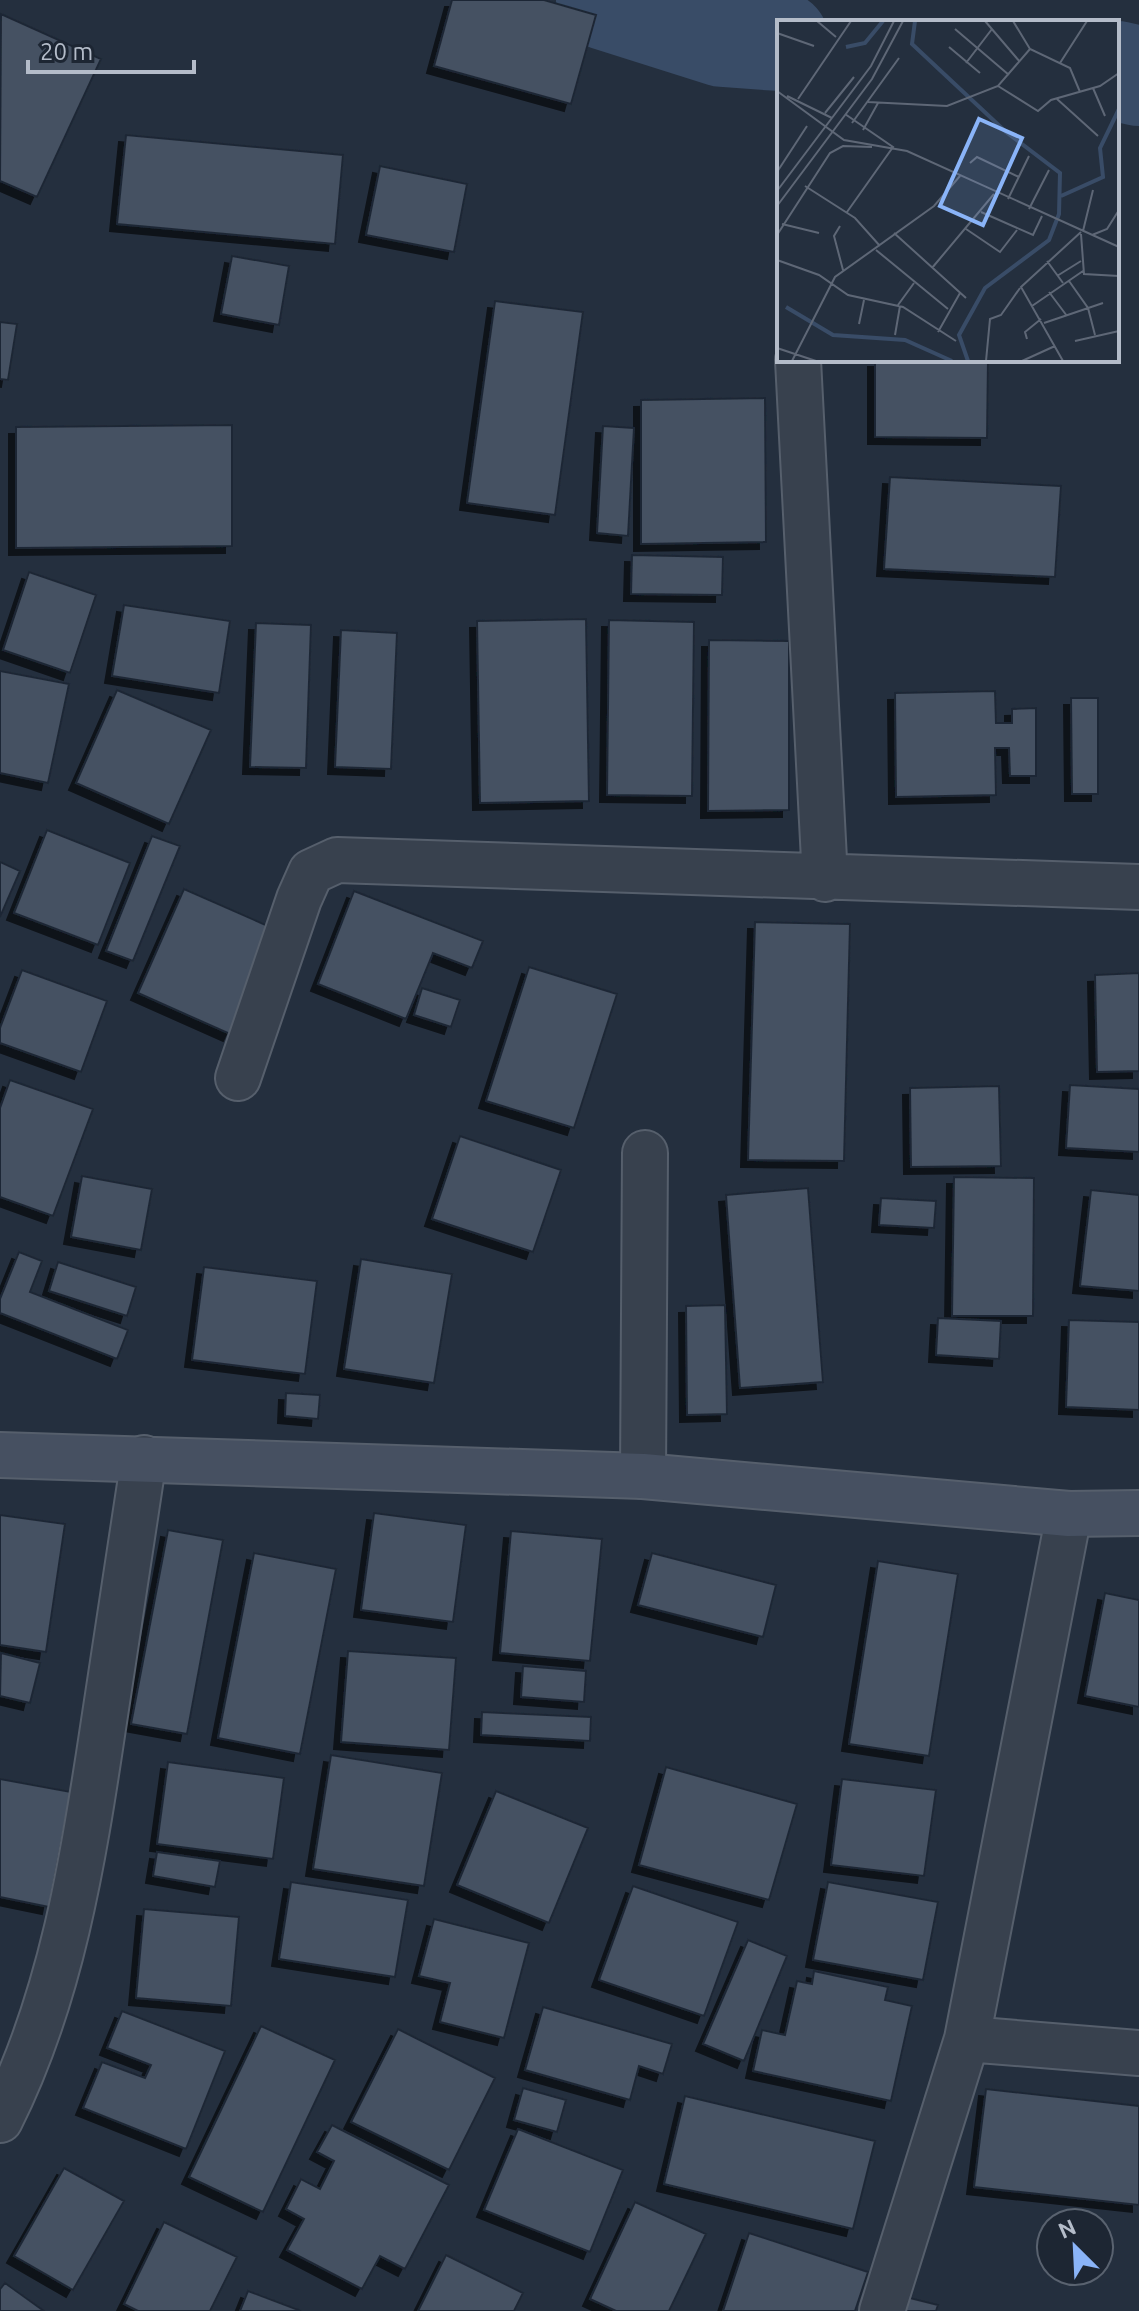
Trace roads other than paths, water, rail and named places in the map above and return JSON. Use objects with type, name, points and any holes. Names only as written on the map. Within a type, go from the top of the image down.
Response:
[{"type":"main road","points":[[0,1455],[643,1476],[1069,1514],[1139,1513]]},
{"type":"street","points":[[798,362],[825,879]]},
{"type":"street","points":[[238,1078],[311,872],[337,860],[825,879],[1139,887]]},
{"type":"street","points":[[643,1476],[645,1153]]},
{"type":"street","points":[[0,2120],[16,2089],[52,1992],[86,1842],[144,1458]]},
{"type":"street","points":[[882,2311],[967,2039],[1069,1514]]},
{"type":"street","points":[[967,2039],[1139,2053]]},
{"type":"waterway","points":[[606,0],[723,37],[777,41]]},
{"type":"waterway","points":[[1119,71],[1139,76]]}]
